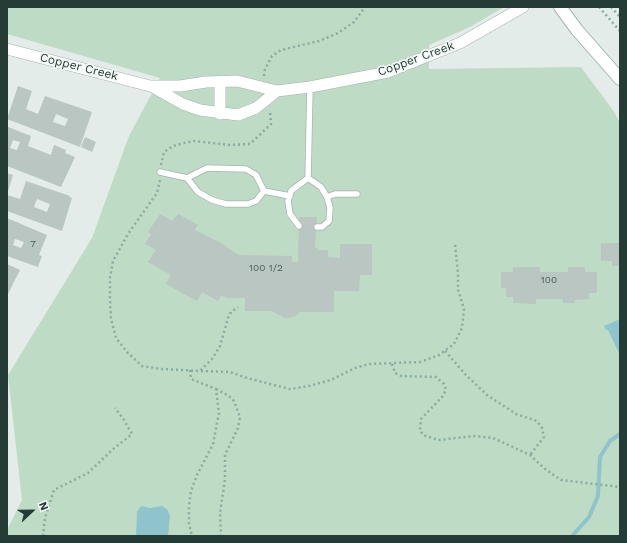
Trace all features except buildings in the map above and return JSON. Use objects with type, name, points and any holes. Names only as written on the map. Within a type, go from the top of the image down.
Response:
[{"type":"street","name":"Copper Creek","points":[[150,86],[180,86],[237,81],[277,91],[310,87],[388,72],[425,58],[487,29],[523,7]]},
{"type":"street","points":[[560,7],[577,30],[620,78]]},
{"type":"street","name":"Copper Creek","points":[[7,49],[150,86],[183,104],[200,110],[220,114],[238,115],[256,108],[277,91]]},
{"type":"street","points":[[220,82],[220,114]]},
{"type":"lane","points":[[308,178],[310,87]]},
{"type":"lane","points":[[160,172],[187,178],[207,168],[246,168],[256,174],[264,191]]},
{"type":"lane","points":[[187,178],[198,192],[212,200],[226,204],[248,204],[256,201],[264,191]]},
{"type":"lane","points":[[299,226],[290,214],[288,201],[291,191],[308,178]]},
{"type":"lane","points":[[308,178],[321,187],[327,197],[330,208],[329,221],[322,227],[317,227]]},
{"type":"lane","points":[[264,191],[290,196]]},
{"type":"lane","points":[[327,197],[335,194],[357,194]]},
{"type":"path","points":[[263,87],[265,69],[272,56],[281,50],[319,41],[338,33],[354,22],[366,7]]},
{"type":"path","points":[[599,7],[620,31]]},
{"type":"path","points":[[611,7],[620,17]]},
{"type":"path","points":[[266,101],[270,113],[271,124],[250,144],[230,145],[194,141],[173,146],[164,152],[157,193],[128,234],[114,261],[110,278],[111,319],[116,338],[142,366],[162,369],[230,372],[290,389],[331,380],[355,368],[368,364],[420,362],[439,355],[454,344],[462,328],[464,309],[458,290],[455,244]]},
{"type":"path","points":[[200,371],[212,359],[220,346],[228,318],[231,312],[238,307]]},
{"type":"path","points":[[446,351],[466,375],[487,395],[516,414],[537,422],[544,437],[530,455]]},
{"type":"path","points":[[392,364],[395,373],[401,376],[431,376],[436,377],[444,384],[446,390],[443,396],[421,419],[420,430],[423,435],[438,440],[475,436],[493,438],[512,445],[530,455],[545,469],[561,480],[620,487]]},
{"type":"path","points":[[190,370],[191,379],[229,396],[234,401],[240,417],[238,428],[225,455],[225,479],[220,513],[221,536]]},
{"type":"path","points":[[192,536],[189,524],[191,491],[197,475],[209,454],[217,432],[219,413],[216,389]]},
{"type":"path","points":[[43,536],[45,518],[54,490],[88,473],[112,450],[132,434],[115,408]]},
{"type":"green space","points":[[7,7],[504,7],[470,27],[429,45],[429,69],[581,67],[615,113],[620,124],[620,536],[7,536],[7,530],[22,500],[8,375],[92,238],[129,136],[160,78],[7,34]]},
{"type":"water","points":[[620,319],[620,355],[608,330],[606,330],[604,326]]},
{"type":"water","points":[[141,506],[150,508],[162,506],[167,509],[170,516],[168,536],[136,536],[137,512]]},
{"type":"waterway","points":[[572,536],[589,517],[598,496],[600,457],[610,441],[620,434]]}]
